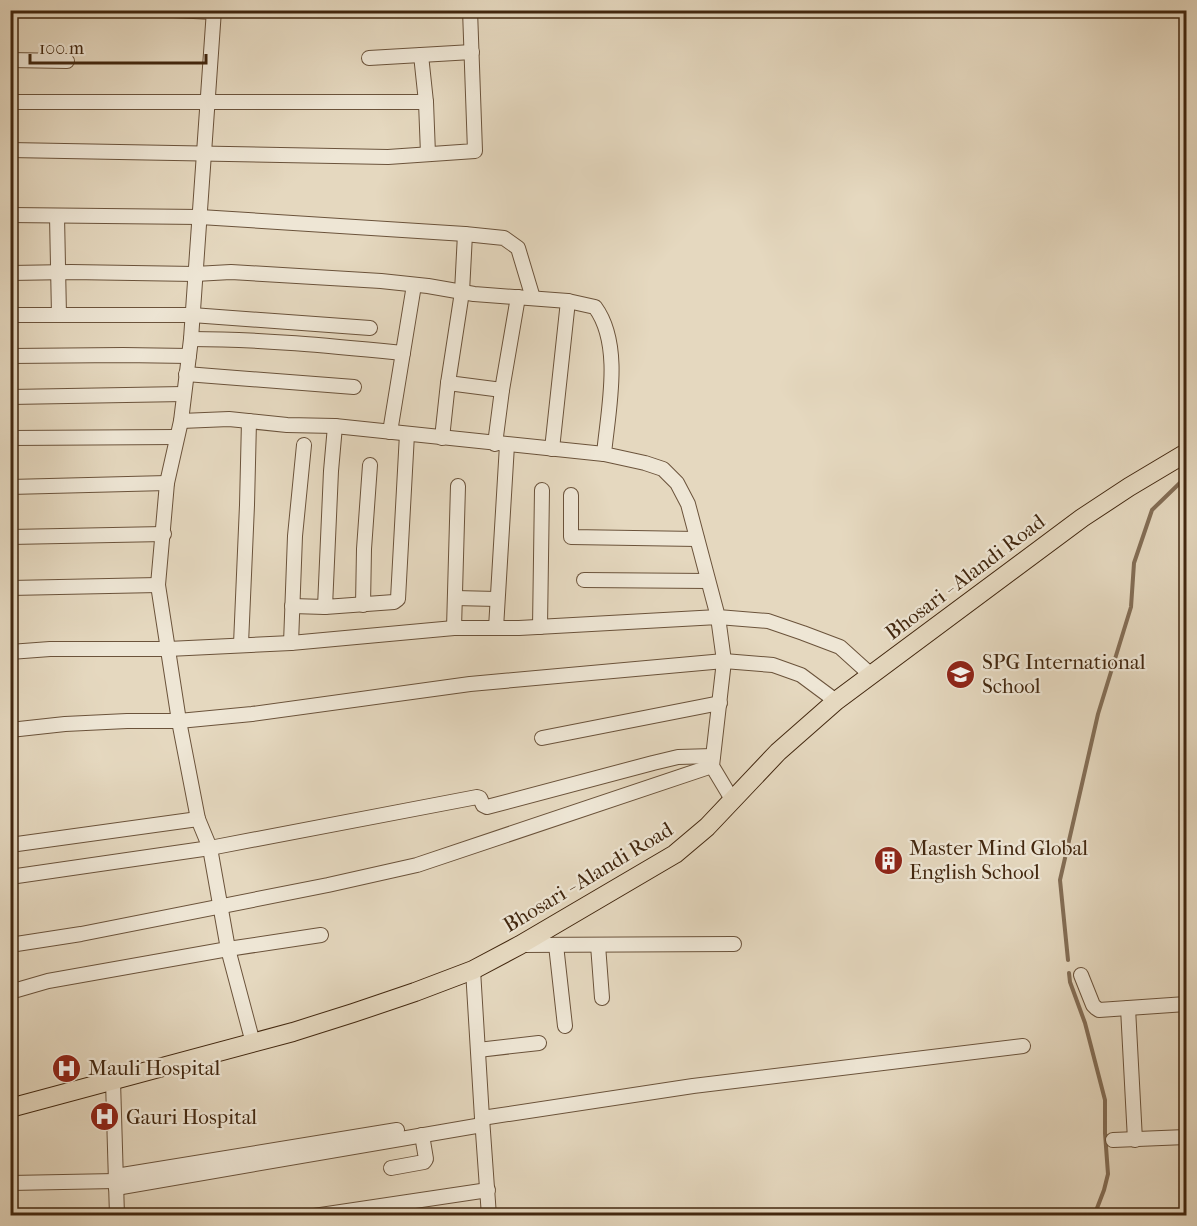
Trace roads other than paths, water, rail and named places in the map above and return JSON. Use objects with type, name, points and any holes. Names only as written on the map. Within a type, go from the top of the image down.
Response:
[{"type":"main road","name":"Bhosari - Alandi Road","points":[[10,1108],[253,1043],[353,1013],[474,970],[520,945],[675,854],[707,827],[778,752],[836,701],[1082,518],[1186,453]]},
{"type":"street","points":[[173,10],[214,11],[191,339],[181,421],[167,483],[158,585],[179,721],[198,819],[210,848],[228,949],[253,1043]]},
{"type":"street","points":[[10,150],[388,157],[475,151],[470,10]]},
{"type":"street","points":[[369,58],[472,52]]},
{"type":"street","points":[[421,55],[428,154]]},
{"type":"street","points":[[10,60],[67,61]]},
{"type":"street","points":[[10,102],[426,102]]},
{"type":"street","points":[[10,215],[200,217],[504,238],[518,248],[533,298]]},
{"type":"street","points":[[57,216],[58,315]]},
{"type":"street","points":[[442,438],[462,292],[465,234]]},
{"type":"street","points":[[10,273],[195,274],[231,272],[381,281],[462,292],[568,301],[595,307],[604,321],[613,368],[604,454]]},
{"type":"street","points":[[390,432],[414,285]]},
{"type":"street","points":[[496,628],[502,390],[518,297]]},
{"type":"street","points":[[552,449],[568,301]]},
{"type":"street","points":[[10,315],[192,315],[370,328]]},
{"type":"street","points":[[191,339],[318,344],[403,353]]},
{"type":"street","points":[[10,356],[189,356]]},
{"type":"street","points":[[186,374],[354,387]]},
{"type":"street","points":[[448,383],[502,390]]},
{"type":"street","points":[[10,398],[184,394]]},
{"type":"street","points":[[181,421],[229,419],[287,425],[335,426],[604,454],[663,469],[677,483],[688,504],[717,617],[724,661],[713,761],[733,801]]},
{"type":"street","points":[[241,644],[249,421]]},
{"type":"street","points":[[325,607],[335,426]]},
{"type":"street","points":[[292,606],[363,605],[394,602],[399,598],[407,434]]},
{"type":"street","points":[[10,438],[176,437]]},
{"type":"street","points":[[291,642],[295,536],[304,445]]},
{"type":"street","points":[[363,605],[370,465]]},
{"type":"street","points":[[10,488],[167,483]]},
{"type":"street","points":[[454,628],[458,486]]},
{"type":"street","points":[[540,627],[542,490]]},
{"type":"street","points":[[571,495],[571,537],[697,539]]},
{"type":"street","points":[[10,537],[164,534]]},
{"type":"street","points":[[584,580],[708,582]]},
{"type":"street","points":[[10,588],[158,585]]},
{"type":"street","points":[[455,598],[497,599]]},
{"type":"street","points":[[10,652],[50,649],[168,649],[291,642],[454,628],[540,627],[717,617],[768,621],[803,633],[840,647],[872,675]]},
{"type":"street","points":[[10,730],[65,724],[179,721],[252,714],[470,684],[724,661],[773,665],[801,675],[836,701]]},
{"type":"street","points":[[542,738],[720,703]]},
{"type":"street","points":[[10,877],[210,848],[477,797],[487,807],[678,758],[713,761]]},
{"type":"street","points":[[10,945],[328,885],[417,865],[713,761]]},
{"type":"street","points":[[10,845],[198,819]]},
{"type":"street","points":[[10,992],[48,981],[321,935]]},
{"type":"street","points":[[520,945],[734,944]]},
{"type":"street","points":[[556,945],[565,1026]]},
{"type":"street","points":[[598,945],[602,998]]},
{"type":"street","points":[[474,970],[489,1215]]},
{"type":"street","points":[[1081,975],[1093,1005],[1099,1010],[1186,1004]]},
{"type":"street","points":[[1128,1008],[1136,1140]]},
{"type":"street","points":[[478,1050],[539,1043]]},
{"type":"street","points":[[10,1183],[116,1182],[422,1135],[482,1122],[693,1086],[1023,1046]]},
{"type":"street","points":[[113,1081],[117,1215]]},
{"type":"street","points":[[116,1182],[443,1123]]},
{"type":"street","points":[[391,1168],[424,1162],[426,1159],[422,1135]]},
{"type":"street","points":[[1113,1140],[1186,1137]]},
{"type":"street","points":[[314,1215],[488,1190]]},
{"type":"waterway","points":[[1068,960],[1060,880],[1098,714],[1131,607],[1134,563],[1152,510],[1185,478],[1186,474]]},
{"type":"waterway","points":[[1069,973],[1105,1100],[1108,1174],[1094,1216]]},
{"type":"place","name":"SPG International School","points":[[961,674]]},
{"type":"place","name":"Master Mind Global English School","points":[[888,860]]},
{"type":"place","name":"Mauli Hospital","points":[[67,1068]]},
{"type":"place","name":"Gauri Hospital","points":[[105,1117]]}]
